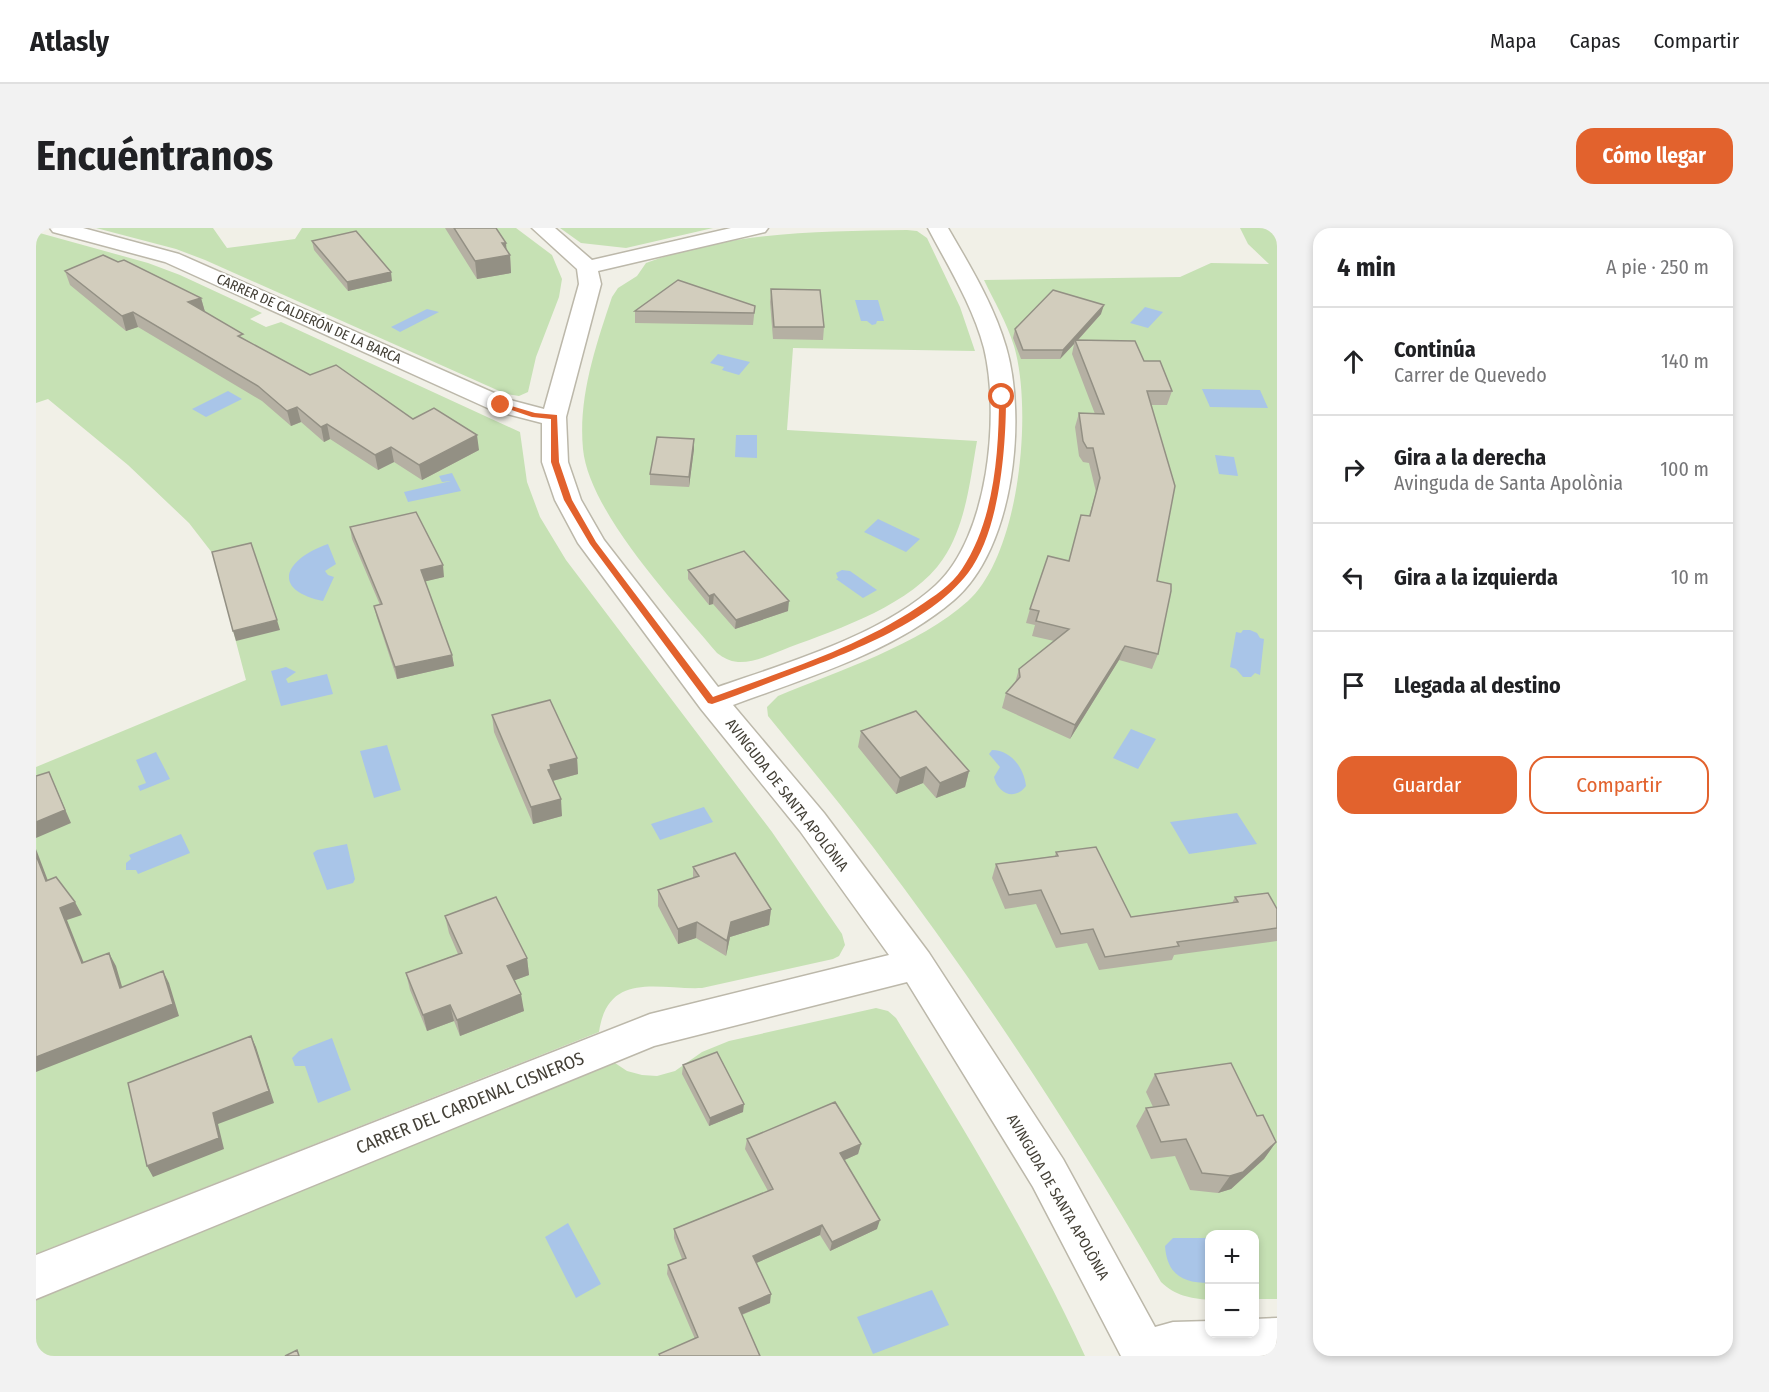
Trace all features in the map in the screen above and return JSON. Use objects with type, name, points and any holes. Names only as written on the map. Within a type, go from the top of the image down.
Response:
[{"type":"street","name":"CARRER DE CALDERÓN DE LA BARCA","points":[[60,228],[172,258],[501,405],[534,415],[554,417]]},
{"type":"street","points":[[542,228],[566,246],[587,267],[758,228]]},
{"type":"street","points":[[712,701],[850,649],[893,627],[946,592],[966,570],[976,550],[985,530],[996,482],[1002,433],[1002,397],[995,348],[962,270],[938,228]]},
{"type":"street","name":"AVINGUDA DE SANTA APOLÒNIA","points":[[587,267],[590,284],[554,417],[555,462],[568,500],[592,543],[712,701],[812,822],[916,964],[1048,1173],[1145,1354]]},
{"type":"street","name":"CARRER DEL CARDENAL CISNEROS","points":[[36,1277],[650,1031],[916,964]]},
{"type":"street","points":[[1145,1354],[1173,1345],[1277,1341]]},
{"type":"green space","points":[[96,228],[213,228],[227,248],[295,239],[302,228],[516,228],[552,255],[562,279],[559,297],[536,357],[528,392],[519,396],[506,394],[205,260],[176,249]]},
{"type":"green space","points":[[560,228],[713,228],[626,248],[581,243]]},
{"type":"green space","points":[[1240,228],[1277,228],[1277,1299],[1259,1299],[1259,1230],[1205,1230],[1205,1299],[1183,1296],[1161,1282],[1059,1114],[987,1005],[873,847],[768,716],[767,707],[778,696],[852,667],[926,631],[968,601],[986,579],[1000,550],[1018,480],[1022,442],[1022,406],[1020,373],[1014,346],[984,280],[1180,277],[1211,263],[1269,264],[1248,244]]},
{"type":"green space","points":[[917,231],[927,238],[960,307],[975,351],[793,348],[787,430],[977,441],[966,502],[957,532],[943,559],[930,575],[894,602],[852,623],[764,657],[744,662],[727,659],[717,653],[637,556],[601,501],[589,474],[583,449],[583,410],[594,352],[612,297],[618,288],[637,276],[646,263],[709,245],[775,235]]},
{"type":"green space","points":[[36,232],[148,263],[180,275],[262,313],[250,319],[266,327],[281,322],[520,432],[527,482],[540,517],[566,560],[772,832],[842,934],[845,945],[839,956],[702,988],[653,986],[624,991],[613,999],[604,1012],[599,1032],[36,1254],[36,767],[246,680],[213,554],[189,523],[128,465],[48,399],[36,403]]},
{"type":"green space","points":[[876,1008],[888,1011],[896,1018],[946,1101],[1019,1226],[1085,1356],[36,1356],[36,1299],[615,1063],[627,1071],[657,1076],[675,1071],[702,1052],[729,1041]]},
{"type":"water","points":[[855,300],[878,300],[884,321],[877,321],[872,325],[867,321],[861,321]]},
{"type":"water","points":[[1145,307],[1163,312],[1148,328],[1130,323]]},
{"type":"water","points":[[427,309],[439,312],[400,332],[391,327]]},
{"type":"water","points":[[718,354],[750,362],[739,375],[722,370],[724,367],[710,363]]},
{"type":"water","points":[[1202,389],[1260,390],[1268,408],[1210,407]]},
{"type":"water","points":[[228,391],[242,399],[206,417],[192,409]]},
{"type":"water","points":[[736,435],[757,435],[757,458],[735,457]]},
{"type":"water","points":[[1215,455],[1234,457],[1238,476],[1219,474]]},
{"type":"water","points":[[452,473],[461,491],[408,502],[404,492],[451,481],[442,482],[439,476]]},
{"type":"water","points":[[878,519],[920,539],[906,552],[864,532]]},
{"type":"water","points":[[328,544],[336,564],[325,571],[334,577],[323,601],[306,596],[295,589],[290,581],[290,573],[302,557]]},
{"type":"water","points":[[842,570],[850,571],[877,590],[863,598],[836,579],[838,578],[836,573]]},
{"type":"water","points":[[1243,630],[1257,633],[1260,638],[1264,639],[1260,675],[1255,673],[1251,677],[1243,677],[1236,669],[1230,667],[1236,632],[1241,633]]},
{"type":"water","points":[[286,667],[296,672],[286,679],[288,683],[327,674],[333,694],[281,706],[271,671]]},
{"type":"water","points":[[1131,729],[1156,739],[1138,769],[1113,758]]},
{"type":"water","points":[[387,745],[401,790],[374,798],[360,751]]},
{"type":"water","points":[[992,750],[1005,753],[1015,761],[1025,779],[1026,786],[1022,791],[1007,794],[999,788],[994,777],[1000,767],[989,754]]},
{"type":"water","points":[[156,752],[170,779],[140,791],[138,786],[146,783],[136,760]]},
{"type":"water","points":[[704,807],[713,822],[660,840],[651,824]]},
{"type":"water","points":[[1237,813],[1257,844],[1189,854],[1170,822]]},
{"type":"water","points":[[181,834],[190,853],[138,874],[136,870],[126,870],[126,863],[131,859],[129,855]]},
{"type":"water","points":[[347,844],[355,879],[353,883],[327,890],[313,853],[317,850]]},
{"type":"water","points":[[332,1038],[351,1090],[318,1103],[305,1066],[295,1066],[292,1058],[299,1051]]},
{"type":"water","points":[[568,1223],[601,1284],[576,1298],[545,1237]]},
{"type":"water","points":[[1173,1238],[1205,1238],[1205,1283],[1184,1279],[1178,1275],[1169,1264],[1165,1246]]},
{"type":"water","points":[[932,1290],[949,1325],[873,1354],[857,1317]]},
{"type":"building","points":[[454,228],[496,228],[506,243],[502,243],[510,255],[475,261]]},
{"type":"building","points":[[356,231],[391,272],[347,282],[312,241]]},
{"type":"building","points":[[103,255],[118,262],[124,260],[201,298],[188,302],[243,334],[238,336],[310,375],[336,365],[413,419],[434,408],[477,435],[419,465],[391,447],[375,455],[327,424],[321,427],[297,407],[287,411],[258,386],[133,312],[122,316],[65,271]]},
{"type":"building","points":[[678,280],[755,306],[754,313],[635,311]]},
{"type":"building","points":[[771,289],[820,290],[824,327],[774,327]]},
{"type":"building","points":[[1053,290],[1104,305],[1063,350],[1023,350],[1015,329]]},
{"type":"building","points":[[1075,340],[1135,341],[1144,361],[1160,361],[1172,391],[1147,391],[1175,486],[1157,581],[1171,584],[1158,654],[1125,646],[1075,725],[1006,693],[1020,677],[1019,669],[1069,629],[1036,621],[1039,611],[1030,609],[1048,556],[1069,561],[1081,515],[1090,516],[1100,478],[1093,448],[1087,448],[1083,441],[1079,413],[1104,414]]},
{"type":"building","points":[[657,437],[694,439],[689,477],[650,474]]},
{"type":"building","points":[[416,512],[443,565],[421,570],[452,655],[395,667],[374,606],[382,604],[350,527]]},
{"type":"building","points":[[251,543],[277,620],[233,631],[212,552]]},
{"type":"building","points":[[744,551],[789,601],[736,620],[714,594],[709,596],[688,570]]},
{"type":"building","points":[[550,700],[577,758],[550,765],[551,769],[548,770],[561,799],[531,807],[492,715]]},
{"type":"building","points":[[916,711],[969,771],[940,783],[926,767],[900,778],[861,731]]},
{"type":"building","points":[[49,772],[65,810],[36,822],[36,776]]},
{"type":"building","points":[[1096,847],[1131,917],[1238,902],[1235,897],[1268,893],[1277,909],[1277,928],[1177,942],[1179,946],[1105,957],[1093,929],[1061,934],[1041,890],[1009,895],[996,864],[1058,856],[1056,852]]},
{"type":"building","points":[[735,853],[771,909],[731,922],[727,941],[697,922],[678,929],[658,890],[699,876],[693,867]]},
{"type":"building","points":[[36,855],[46,881],[56,877],[75,902],[60,908],[82,963],[109,953],[120,988],[163,971],[173,1004],[36,1057]]},
{"type":"building","points":[[496,897],[527,958],[507,966],[521,994],[457,1020],[450,1005],[423,1015],[406,973],[462,953],[445,916]]},
{"type":"building","points":[[251,1036],[269,1091],[213,1113],[219,1138],[147,1166],[128,1083]]},
{"type":"building","points":[[717,1052],[744,1104],[710,1118],[683,1065]]},
{"type":"building","points":[[1231,1063],[1257,1116],[1263,1115],[1276,1142],[1243,1172],[1230,1176],[1202,1173],[1186,1139],[1161,1142],[1146,1108],[1169,1105],[1155,1074]]},
{"type":"building","points":[[835,1102],[861,1144],[840,1153],[880,1220],[832,1242],[822,1225],[753,1256],[771,1294],[739,1308],[760,1356],[660,1356],[659,1354],[698,1337],[668,1265],[686,1258],[674,1229],[773,1189],[747,1139]]},
{"type":"building","points":[[297,1350],[299,1356],[285,1356]]},
{"type":"route","points":[[501,405],[534,415],[554,417],[555,462],[568,500],[592,543],[712,701],[850,649],[893,627],[946,592],[966,570],[985,530],[996,482],[1002,433],[1002,397]]}]
